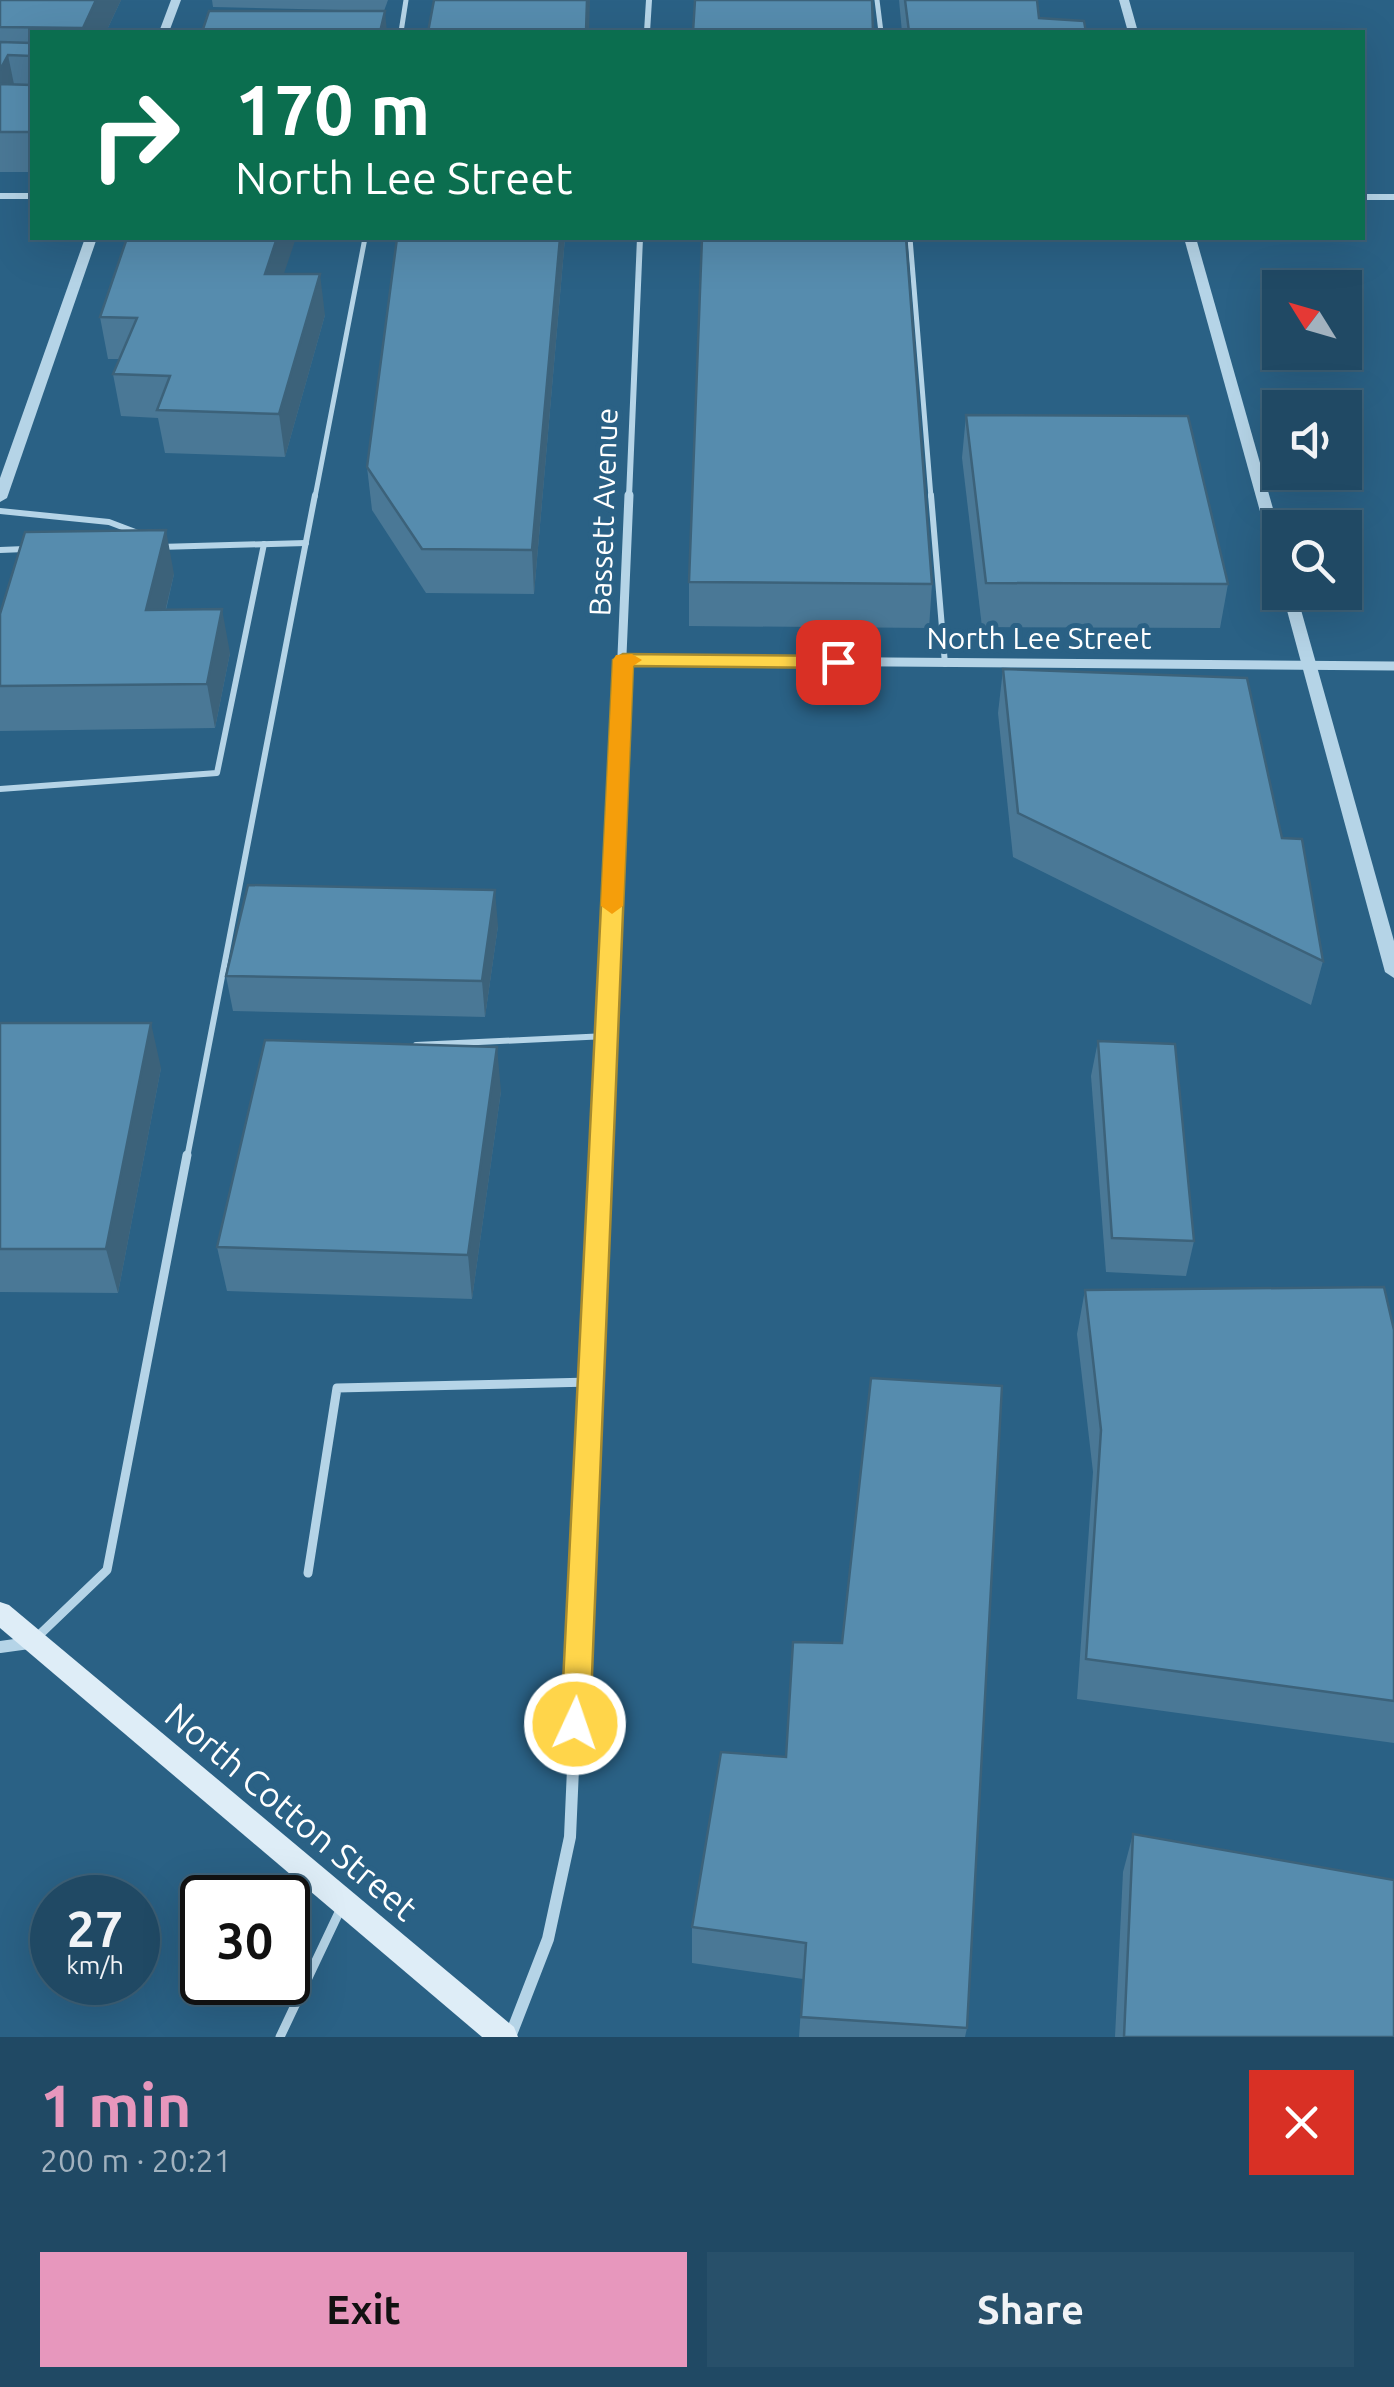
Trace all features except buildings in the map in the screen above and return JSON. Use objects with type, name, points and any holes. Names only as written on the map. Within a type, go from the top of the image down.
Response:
[{"type":"main road","name":"North Cotton Street","points":[[0,1613],[507,2037]]},
{"type":"street","points":[[165,30],[176,0]]},
{"type":"street","points":[[648,30],[649,0]]},
{"type":"street","points":[[1124,0],[1132,30]]},
{"type":"street","points":[[0,196],[30,196]]},
{"type":"street","points":[[1365,197],[1394,197]]},
{"type":"street","points":[[0,498],[7,454],[90,240]]},
{"type":"street","name":"Bassett Avenue","points":[[507,2037],[538,1972],[563,1888],[570,1837],[640,240]]},
{"type":"street","points":[[1191,240],[1266,510]]},
{"type":"street","points":[[1294,610],[1394,972]]},
{"type":"street","name":"North Lee Street","points":[[623,660],[1394,666]]},
{"type":"street","points":[[0,1648],[32,1642]]},
{"type":"lane","points":[[401,30],[406,0]]},
{"type":"lane","points":[[877,0],[881,30]]},
{"type":"lane","points":[[32,1642],[106,1570],[365,240]]},
{"type":"lane","points":[[910,240],[945,664]]},
{"type":"lane","points":[[0,512],[110,522],[140,534]]},
{"type":"lane","points":[[153,544],[306,544]]},
{"type":"lane","points":[[0,789],[218,773],[264,544]]},
{"type":"lane","points":[[0,550],[38,549]]},
{"type":"lane","points":[[398,1046],[606,1036]]},
{"type":"lane","points":[[308,1573],[337,1388],[591,1382]]},
{"type":"lane","points":[[280,2037],[344,1902]]},
{"type":"slow traffic","points":[[612,906],[623,660],[632,660]]},
{"type":"route","points":[[575,1724],[623,660],[838,662]]}]
